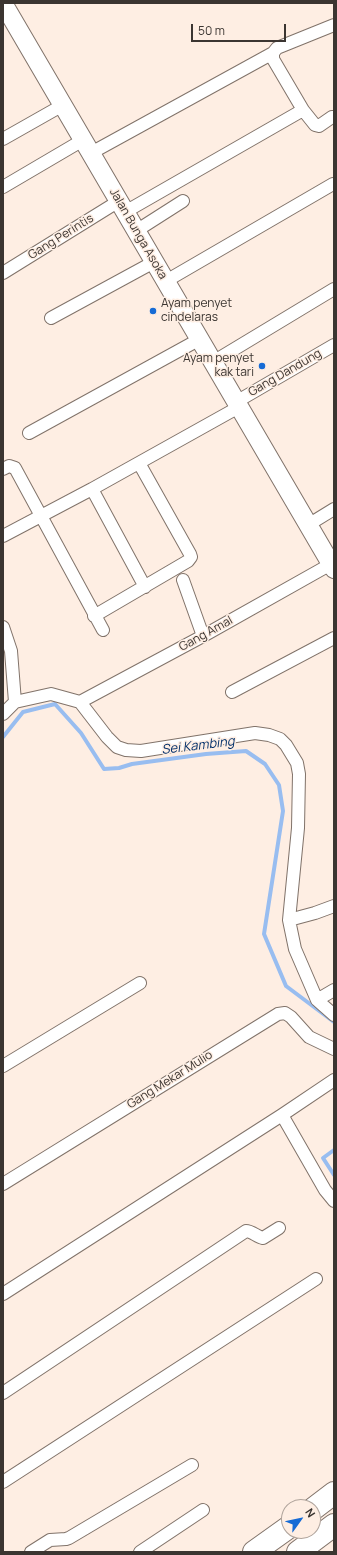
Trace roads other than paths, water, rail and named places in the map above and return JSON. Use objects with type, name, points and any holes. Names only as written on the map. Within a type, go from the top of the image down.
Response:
[{"type":"highway","points":[[321,1503],[334,1493]]},
{"type":"highway","points":[[295,1539],[301,1550],[334,1526]]},
{"type":"highway","points":[[254,1552],[281,1533]]},
{"type":"street","name":"Jalan Bunga Asoka","points":[[3,3],[332,566]]},
{"type":"street","points":[[3,187],[273,53],[277,48],[334,25]]},
{"type":"street","points":[[273,53],[273,59],[303,110],[315,125],[319,126],[332,117]]},
{"type":"street","points":[[3,139],[63,105]]},
{"type":"street","name":"Gang Perintis","points":[[3,273],[303,110]]},
{"type":"street","points":[[166,281],[333,184]]},
{"type":"street","points":[[136,231],[183,201]]},
{"type":"street","points":[[51,318],[154,262]]},
{"type":"street","points":[[213,362],[334,289]]},
{"type":"street","points":[[29,433],[200,339]]},
{"type":"street","name":"Gang Dandung","points":[[3,536],[41,517],[139,463],[334,345]]},
{"type":"street","points":[[94,616],[188,562],[191,557],[139,463]]},
{"type":"street","points":[[3,469],[9,466],[15,468],[94,616],[103,630]]},
{"type":"street","points":[[92,489],[145,586]]},
{"type":"street","points":[[308,525],[334,509]]},
{"type":"street","name":"Gang Amal","points":[[80,702],[332,566]]},
{"type":"street","points":[[183,580],[203,636]]},
{"type":"street","points":[[3,627],[15,702]]},
{"type":"street","points":[[232,692],[334,638]]},
{"type":"street","points":[[3,714],[15,702],[51,694],[80,702],[117,747],[126,750],[141,751],[255,733],[269,735],[280,739],[286,745],[297,762],[299,774],[298,828],[289,920],[295,949],[317,1000],[334,1015]]},
{"type":"street","points":[[289,920],[334,906]]},
{"type":"street","points":[[3,1066],[140,983]]},
{"type":"street","points":[[317,1000],[334,990]]},
{"type":"street","name":"Gang Mekar Mulio","points":[[3,1184],[278,1014],[285,1013],[291,1017],[309,1037],[334,1049]]},
{"type":"street","points":[[3,1294],[334,1080]]},
{"type":"street","points":[[282,1115],[322,1185],[334,1201]]},
{"type":"street","points":[[3,1393],[246,1231],[263,1238],[279,1228]]},
{"type":"street","points":[[3,1482],[316,1279]]},
{"type":"street","points":[[31,1552],[50,1540],[69,1538],[192,1465]]},
{"type":"street","points":[[140,1552],[203,1510]]},
{"type":"waterway","name":"Sei Kambing","points":[[3,737],[23,712],[55,704],[81,733],[104,769],[206,754],[246,751],[265,764],[279,785],[283,811],[264,934],[286,986],[334,1022]]},
{"type":"waterway","name":"Sei Kambing","points":[[334,1150],[323,1158],[334,1175]]},
{"type":"place","name":"Ayam penyet cindelaras","points":[[153,311]]},
{"type":"place","name":"Ayam penyet kak tari","points":[[262,366]]}]
